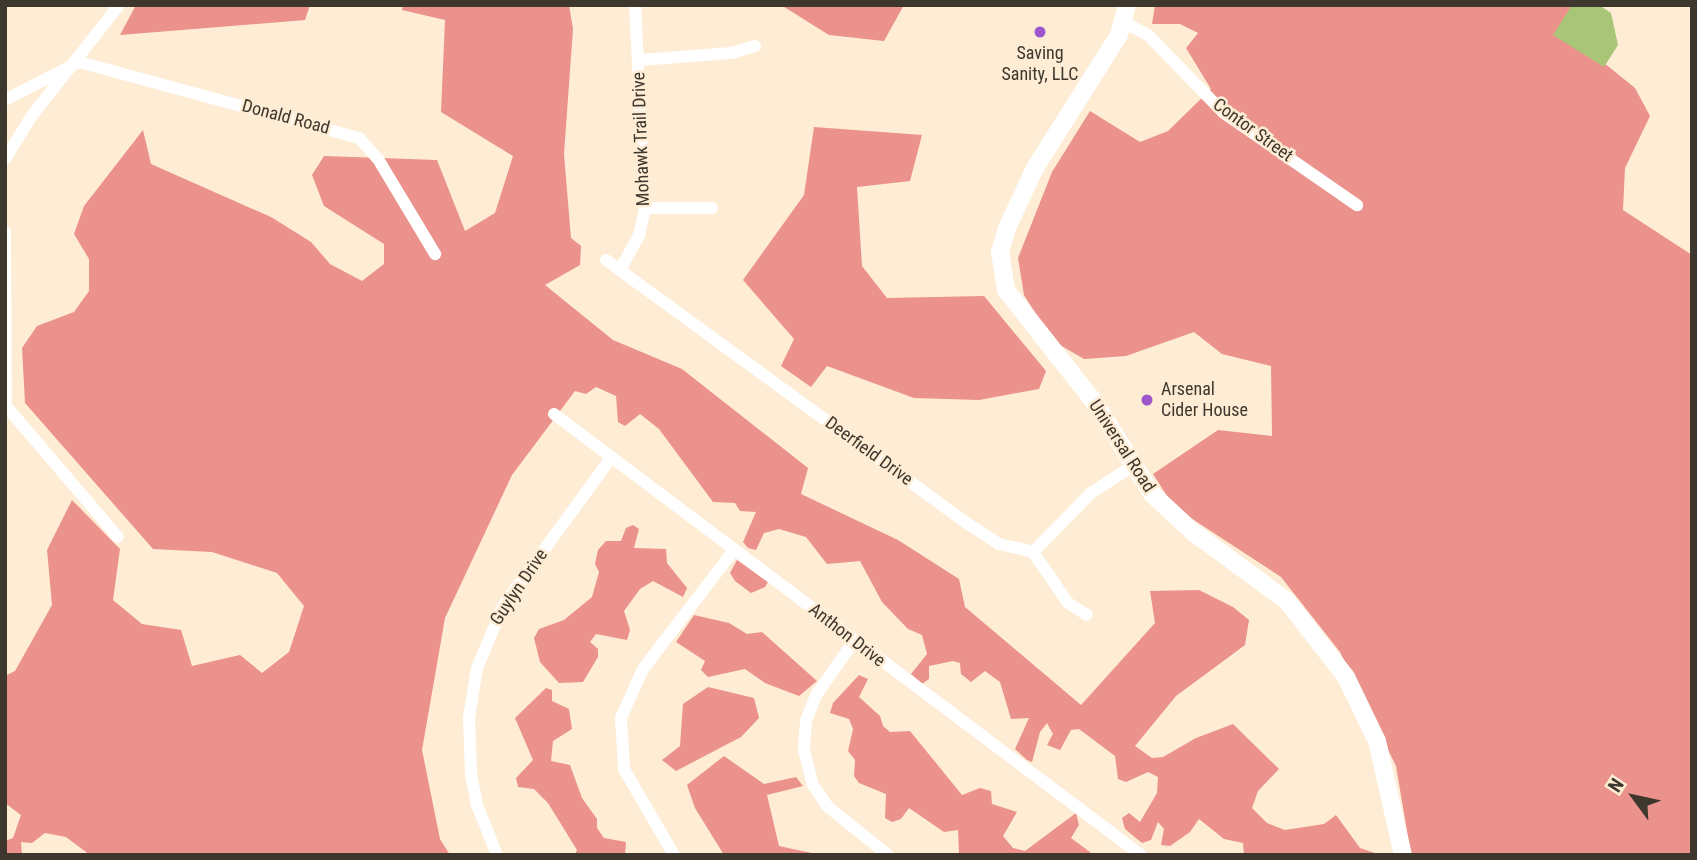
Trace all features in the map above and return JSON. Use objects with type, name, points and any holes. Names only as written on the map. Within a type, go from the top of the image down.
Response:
[{"type":"street","points":[[5,159],[31,117],[79,62],[119,5]]},
{"type":"street","name":"Mohawk Trail Drive","points":[[621,268],[639,234],[645,208],[635,5]]},
{"type":"street","name":"Contor Street","points":[[1128,10],[1149,36],[1224,113],[1357,205]]},
{"type":"street","name":"Universal Road","points":[[1128,10],[1035,168],[1007,228],[1000,252],[1006,290],[1095,403],[1131,467],[1175,517],[1287,601],[1346,677],[1377,741],[1404,855]]},
{"type":"street","points":[[639,60],[732,53],[755,46]]},
{"type":"street","points":[[5,100],[79,62]]},
{"type":"street","name":"Donald Road","points":[[79,62],[359,138],[378,159],[435,254]]},
{"type":"street","points":[[645,208],[712,208]]},
{"type":"street","points":[[5,232],[6,406],[118,537]]},
{"type":"street","name":"Deerfield Drive","points":[[606,260],[621,268],[962,520],[999,544],[1033,552]]},
{"type":"street","name":"Anthon Drive","points":[[554,414],[1141,855]]},
{"type":"street","name":"Guylyn Drive","points":[[497,855],[477,805],[471,774],[469,718],[477,668],[492,626],[512,592],[611,458]]},
{"type":"street","points":[[1087,615],[1068,603],[1033,552],[1091,493],[1131,467]]},
{"type":"street","points":[[674,855],[624,769],[621,718],[643,669],[734,550]]},
{"type":"street","points":[[855,641],[816,695],[806,721],[804,750],[813,785],[827,806],[888,855]]},
{"type":"shaded area","points":[[136,5],[310,5],[305,20],[120,35]]},
{"type":"shaded area","points":[[403,5],[569,5],[573,29],[564,154],[571,238],[581,246],[580,265],[545,285],[613,340],[682,369],[808,468],[801,494],[898,540],[959,579],[965,607],[1081,705],[1155,623],[1150,591],[1199,590],[1233,607],[1249,620],[1245,645],[1176,696],[1135,746],[1152,758],[1163,757],[1196,738],[1233,724],[1279,769],[1258,791],[1252,808],[1267,823],[1285,830],[1324,824],[1336,815],[1360,848],[1381,855],[1244,855],[1243,843],[1224,839],[1199,819],[1190,832],[1170,846],[1161,845],[1164,829],[1158,822],[1151,840],[1142,843],[1125,829],[1122,818],[1129,813],[1140,822],[1157,793],[1158,777],[1148,772],[1126,782],[1118,779],[1115,756],[1079,729],[1071,730],[1060,750],[1047,745],[1053,734],[1047,723],[1040,732],[1032,762],[1027,760],[1015,749],[1029,718],[1011,719],[1000,682],[985,671],[971,682],[961,674],[960,663],[953,661],[929,666],[929,679],[922,684],[911,674],[927,654],[922,635],[908,629],[882,602],[860,561],[827,564],[806,537],[779,529],[764,533],[756,550],[748,548],[743,542],[756,512],[740,511],[735,503],[713,502],[659,429],[640,414],[625,426],[618,422],[616,396],[596,387],[586,394],[575,391],[512,475],[445,618],[422,750],[440,839],[450,855],[90,855],[66,837],[45,833],[32,843],[21,842],[22,855],[5,855],[5,841],[13,838],[21,815],[5,803],[5,676],[15,671],[52,605],[47,550],[72,500],[120,549],[113,600],[142,624],[181,630],[192,666],[240,655],[262,673],[289,652],[304,606],[277,573],[212,552],[153,549],[25,403],[22,348],[37,326],[74,312],[89,291],[89,259],[74,234],[84,206],[143,130],[151,164],[271,217],[311,242],[330,264],[362,281],[384,264],[384,244],[324,206],[312,175],[324,156],[437,160],[465,231],[495,213],[513,156],[441,112],[445,20],[402,10]]},
{"type":"shaded area","points":[[781,5],[904,5],[884,41],[829,35]]},
{"type":"shaded area","points":[[1155,5],[1579,5],[1567,33],[1635,88],[1650,116],[1625,168],[1623,210],[1692,255],[1692,855],[1411,855],[1396,766],[1340,652],[1281,577],[1174,507],[1153,474],[1218,430],[1272,436],[1271,366],[1222,354],[1194,332],[1126,356],[1084,359],[1053,341],[1024,295],[1018,258],[1052,172],[1090,111],[1140,142],[1168,131],[1211,89],[1186,48],[1198,33],[1180,24],[1152,24]]},
{"type":"shaded area","points":[[1572,5],[1599,5],[1611,13],[1618,45],[1604,67],[1553,35]]},
{"type":"shaded area","points":[[814,127],[922,135],[910,181],[857,187],[862,266],[887,298],[984,296],[1046,371],[1039,389],[979,400],[914,398],[827,366],[811,387],[781,366],[794,339],[743,280],[804,195]]},
{"type":"shaded area","points":[[633,525],[639,529],[634,548],[666,549],[667,563],[687,588],[683,597],[653,581],[640,589],[624,611],[630,630],[627,640],[596,634],[590,642],[598,649],[598,657],[583,682],[559,683],[540,662],[534,638],[539,629],[564,620],[592,597],[599,572],[595,564],[598,550],[606,541],[621,541],[626,528]]},
{"type":"shaded area","points":[[737,560],[768,582],[765,587],[751,593],[735,581],[730,573]]},
{"type":"shaded area","points":[[694,615],[729,623],[747,634],[762,632],[817,681],[799,696],[765,683],[745,669],[708,677],[701,670],[705,661],[676,642]]},
{"type":"shaded area","points":[[859,675],[868,679],[859,697],[880,716],[883,726],[890,732],[910,731],[962,795],[980,788],[991,791],[992,804],[1017,812],[1003,836],[1013,848],[1025,851],[1076,813],[1079,825],[1071,838],[1094,855],[959,855],[958,830],[944,832],[909,808],[901,819],[892,822],[885,818],[886,794],[859,783],[854,776],[855,760],[848,751],[853,729],[849,719],[830,713],[833,703]]},
{"type":"shaded area","points":[[708,687],[754,698],[759,718],[741,737],[676,771],[662,760],[680,746],[683,704]]},
{"type":"shaded area","points":[[546,688],[552,690],[552,701],[569,709],[572,729],[553,741],[551,761],[570,765],[582,798],[597,819],[597,828],[604,838],[626,842],[625,855],[575,855],[577,850],[548,803],[534,789],[518,787],[516,778],[533,760],[515,718]]},
{"type":"shaded area","points":[[724,756],[764,784],[796,777],[803,786],[767,795],[779,846],[821,855],[724,855],[695,808],[687,785]]},
{"type":"place","name":"Saving Sanity, LLC","points":[[1040,32]]},
{"type":"place","name":"Arsenal Cider House","points":[[1147,400]]}]
